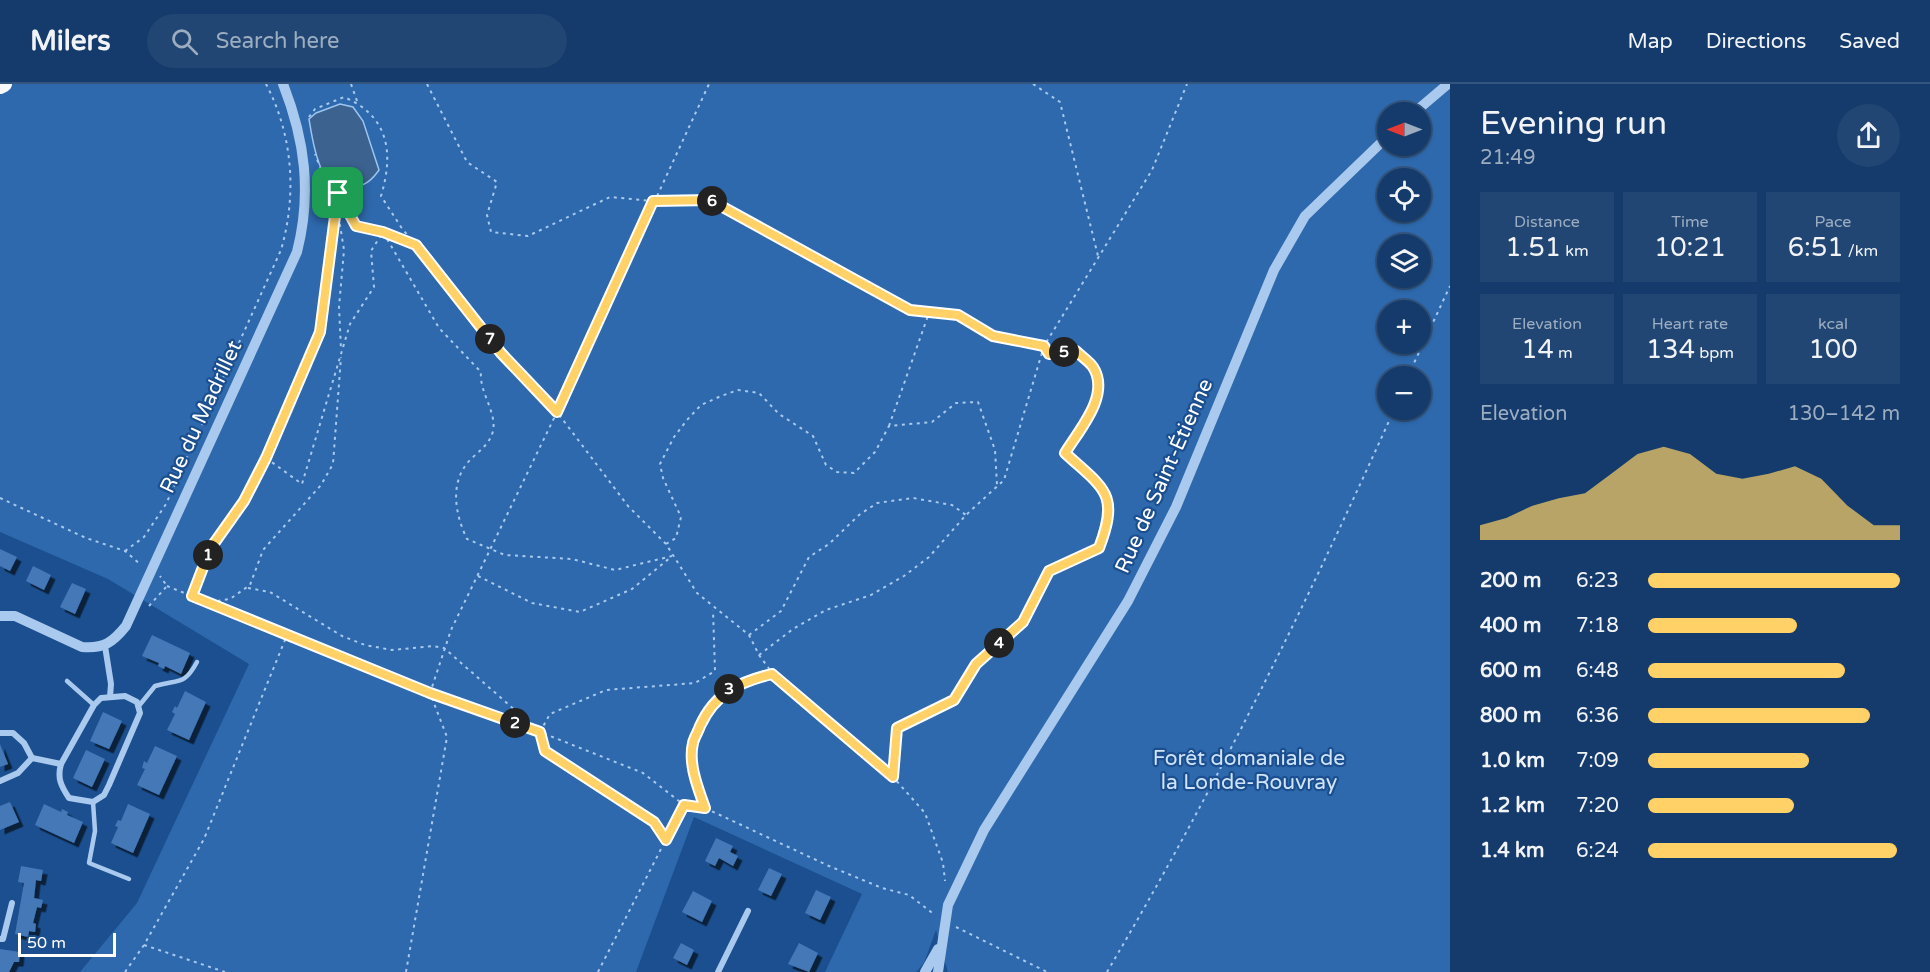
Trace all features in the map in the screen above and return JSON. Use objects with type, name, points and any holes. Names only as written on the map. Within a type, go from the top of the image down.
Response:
[{"type":"street","name":"Rue du Madrillet","points":[[105,646],[126,626],[297,252],[305,216],[305,169],[297,119],[283,84]]},
{"type":"street","points":[[1427,102],[1448,84]]},
{"type":"street","name":"Rue de Saint-Étienne","points":[[941,943],[948,904],[984,830],[1134,590],[1176,507],[1274,270],[1305,216],[1377,147]]},
{"type":"street","points":[[0,616],[15,616],[82,647],[105,646],[111,684],[110,697]]},
{"type":"street","points":[[125,696],[137,702],[140,713],[104,795],[93,802],[69,798],[61,785],[58,774],[61,764],[94,705],[101,698],[110,697],[125,696]]},
{"type":"street","points":[[0,733],[13,733],[24,743],[32,758]]},
{"type":"street","points":[[32,758],[61,764]]},
{"type":"street","points":[[0,781],[18,773],[32,758]]},
{"type":"street","points":[[0,939],[3,939],[12,903]]},
{"type":"street","points":[[718,972],[748,911]]},
{"type":"street","points":[[925,972],[941,943]]},
{"type":"street","points":[[938,972],[941,943]]},
{"type":"lane","points":[[138,707],[155,686],[178,683],[188,678],[197,662]]},
{"type":"lane","points":[[67,681],[94,705]]},
{"type":"lane","points":[[93,802],[95,831],[89,863],[129,879]]},
{"type":"path","points":[[125,551],[144,537],[166,504],[281,250],[290,209],[289,162],[283,128],[266,84]]},
{"type":"path","points":[[351,84],[357,103]]},
{"type":"path","points":[[427,84],[467,162],[497,182],[487,214],[491,232],[528,236],[610,198],[653,201],[710,200],[910,310],[958,315],[993,336],[1044,346],[1049,354],[1076,351],[1093,366],[1099,383],[1093,409],[1065,453],[1104,488],[1110,518],[1099,548],[1049,571],[1023,622],[976,664],[954,700],[897,728],[893,777]]},
{"type":"path","points":[[406,972],[447,737],[430,693],[450,630],[493,547],[709,84]]},
{"type":"path","points":[[1033,84],[1060,102],[1098,256]]},
{"type":"path","points":[[759,655],[793,629],[826,610],[871,595],[904,576],[929,557],[966,515],[1004,480],[1044,346],[1152,170],[1187,84]]},
{"type":"path","points":[[305,109],[309,117],[315,109],[344,97],[357,103],[381,126],[389,152],[389,171],[381,195],[416,245],[501,353],[557,412],[628,506],[666,544],[697,593],[749,635],[772,674],[893,777],[925,813],[943,863],[948,904]]},
{"type":"path","points":[[313,149],[327,185],[338,193],[356,226],[383,232],[416,245]]},
{"type":"path","points":[[192,596],[210,549],[244,501],[266,458],[320,332],[338,193]]},
{"type":"path","points":[[207,602],[230,598],[250,585],[263,550],[321,485],[333,464],[341,352],[339,307],[344,250],[340,225],[334,220]]},
{"type":"path","points":[[266,458],[302,484],[350,324],[374,287],[371,251],[383,232]]},
{"type":"path","points":[[383,232],[439,328],[481,372],[480,383],[487,399],[494,430],[485,447],[458,476],[456,499],[459,523],[467,539],[493,547],[506,555],[572,559],[615,570],[672,556]]},
{"type":"path","points":[[1413,366],[1450,286]]},
{"type":"path","points":[[666,544],[676,538],[681,517],[663,478],[660,464],[674,437],[701,405],[738,390],[759,393],[779,414],[813,436],[826,465],[837,472],[854,472],[875,452],[889,426],[929,312]]},
{"type":"path","points":[[889,426],[932,422],[956,403],[978,402],[995,450],[997,485]]},
{"type":"path","points":[[1107,972],[1208,790],[1324,564],[1389,420]]},
{"type":"path","points":[[0,498],[86,538],[125,551],[134,561],[152,570]]},
{"type":"path","points":[[749,635],[782,611],[809,557],[829,544],[859,515],[877,503],[912,498],[952,505],[966,515]]},
{"type":"path","points":[[478,576],[532,603],[580,612],[632,589],[672,556]]},
{"type":"path","points":[[167,586],[430,693],[540,732],[643,773],[684,805],[705,808],[829,866],[882,888],[909,895],[920,901],[922,907],[945,921],[1047,972]]},
{"type":"path","points":[[246,588],[270,592],[342,636],[365,645],[392,650],[433,646],[444,648],[540,732],[545,751],[654,822],[666,840]]},
{"type":"path","points":[[540,732],[550,714],[606,690],[695,683],[715,671],[713,608]]},
{"type":"path","points":[[125,972],[144,945],[204,839],[287,635]]},
{"type":"path","points":[[705,808],[694,774],[693,744],[706,713],[724,692],[745,680],[772,674]]},
{"type":"path","points":[[598,972],[684,805]]},
{"type":"path","points":[[144,945],[225,972]]},
{"type":"green space","name":"Forêt domaniale de la Londe-Rouvray","points":[[0,84],[1450,84],[1450,972],[948,972],[936,930],[924,963],[916,972],[825,972],[862,894],[694,817],[636,972],[80,972],[137,903],[249,664],[108,579],[0,532]]},
{"type":"shaded area","points":[[340,104],[353,107],[363,121],[379,170],[368,182],[353,188],[342,188],[332,184],[325,176],[316,153],[309,119],[316,113]]},
{"type":"building","points":[[0,549],[17,557],[10,571],[0,566]]},
{"type":"building","points":[[33,566],[51,575],[44,590],[26,581]]},
{"type":"building","points":[[72,583],[86,589],[75,614],[60,607]]},
{"type":"building","points":[[152,635],[190,653],[181,674],[165,666],[164,669],[158,666],[159,663],[142,656]]},
{"type":"building","points":[[185,691],[206,702],[189,740],[167,730],[175,714],[172,712],[175,706],[177,708]]},
{"type":"building","points":[[103,712],[122,721],[109,749],[90,741]]},
{"type":"building","points":[[0,744],[8,764],[0,767]]},
{"type":"building","points":[[155,746],[177,756],[159,795],[137,785],[145,769],[142,768],[144,761],[147,763]]},
{"type":"building","points":[[86,750],[105,759],[92,787],[73,778]]},
{"type":"building","points":[[10,802],[19,822],[0,830],[0,806]]},
{"type":"building","points":[[44,804],[61,812],[62,809],[68,812],[67,815],[83,822],[74,843],[35,825]]},
{"type":"building","points":[[128,804],[150,814],[133,853],[111,843],[118,827],[115,826],[118,820],[121,821]]},
{"type":"building","points":[[716,838],[733,846],[730,852],[738,856],[733,866],[719,858],[715,866],[705,861]]},
{"type":"building","points":[[21,866],[43,870],[41,881],[36,880],[34,898],[43,900],[41,908],[37,907],[33,923],[36,924],[35,932],[29,931],[28,937],[15,934],[24,883],[18,882]]},
{"type":"building","points":[[769,868],[782,874],[771,896],[758,890]]},
{"type":"building","points":[[816,890],[831,897],[820,920],[805,913]]},
{"type":"building","points":[[693,891],[712,901],[702,922],[682,912]]},
{"type":"building","points":[[681,943],[694,950],[687,965],[673,958]]},
{"type":"building","points":[[799,943],[818,953],[809,972],[788,964]]},
{"type":"building","points":[[0,949],[20,952],[19,962],[14,962],[9,972],[0,972]]},
{"type":"route","points":[[338,193],[356,226],[383,232],[416,245],[501,353],[557,412],[653,201],[710,200],[910,310],[958,315],[993,336],[1044,346],[1049,354],[1076,351],[1093,366],[1099,383],[1093,409],[1065,453],[1104,488],[1110,518],[1099,548],[1049,571],[1023,622],[976,664],[954,700],[897,728],[893,777],[772,674],[745,680],[724,692],[706,713],[693,744],[694,774],[705,808],[684,805],[666,840],[654,822],[545,751],[540,732],[430,693],[192,596],[210,549],[244,501],[266,458],[320,332],[338,193]]}]
